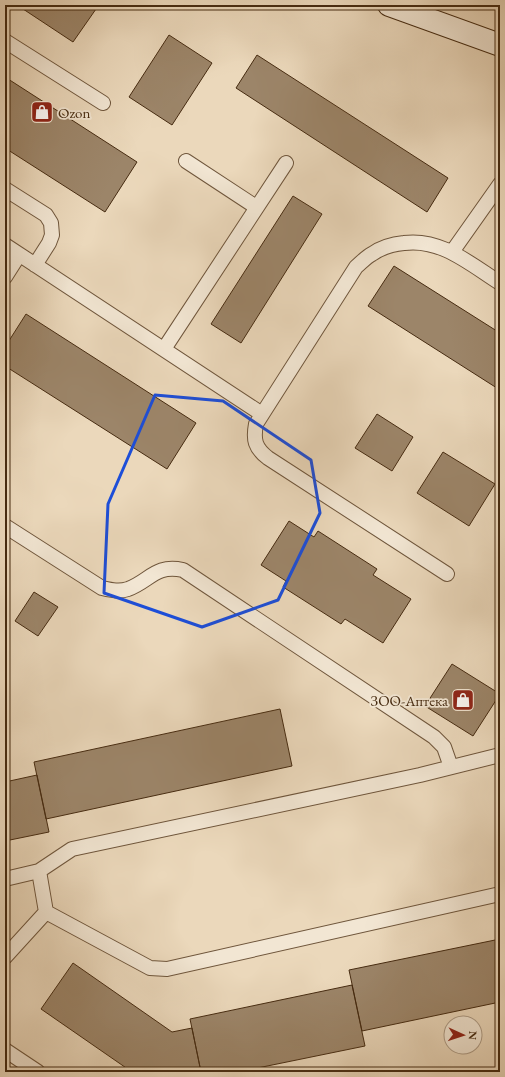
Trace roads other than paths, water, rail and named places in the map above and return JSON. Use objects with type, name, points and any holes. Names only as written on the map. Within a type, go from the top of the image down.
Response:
[{"type":"main road","points":[[390,5],[500,45]]},
{"type":"lane","points":[[5,41],[103,103]]},
{"type":"lane","points":[[186,160],[256,207]]},
{"type":"lane","points":[[164,349],[286,163]]},
{"type":"lane","points":[[452,252],[500,184]]},
{"type":"lane","points":[[5,189],[46,215],[51,223],[52,235],[49,243],[35,265]]},
{"type":"lane","points":[[447,574],[268,458],[260,452],[255,443],[254,432],[256,424],[262,414],[356,267],[373,253],[391,244],[416,241],[435,245],[452,252],[500,283]]},
{"type":"lane","points":[[5,245],[262,414]]},
{"type":"lane","points":[[5,277],[19,255]]},
{"type":"lane","points":[[5,526],[102,588],[116,591],[128,589],[163,569],[173,568],[183,570],[434,737],[444,747],[451,767]]},
{"type":"lane","points":[[5,878],[39,871],[72,849],[413,777],[500,755]]},
{"type":"lane","points":[[39,871],[46,912]]},
{"type":"lane","points":[[46,912],[150,968],[167,969],[500,894]]},
{"type":"lane","points":[[5,957],[46,912]]},
{"type":"lane","points":[[5,1050],[38,1072]]},
{"type":"place","name":"Ozon","points":[[42,112]]},
{"type":"place","name":"ЗОО-Аптека","points":[[463,700]]}]
